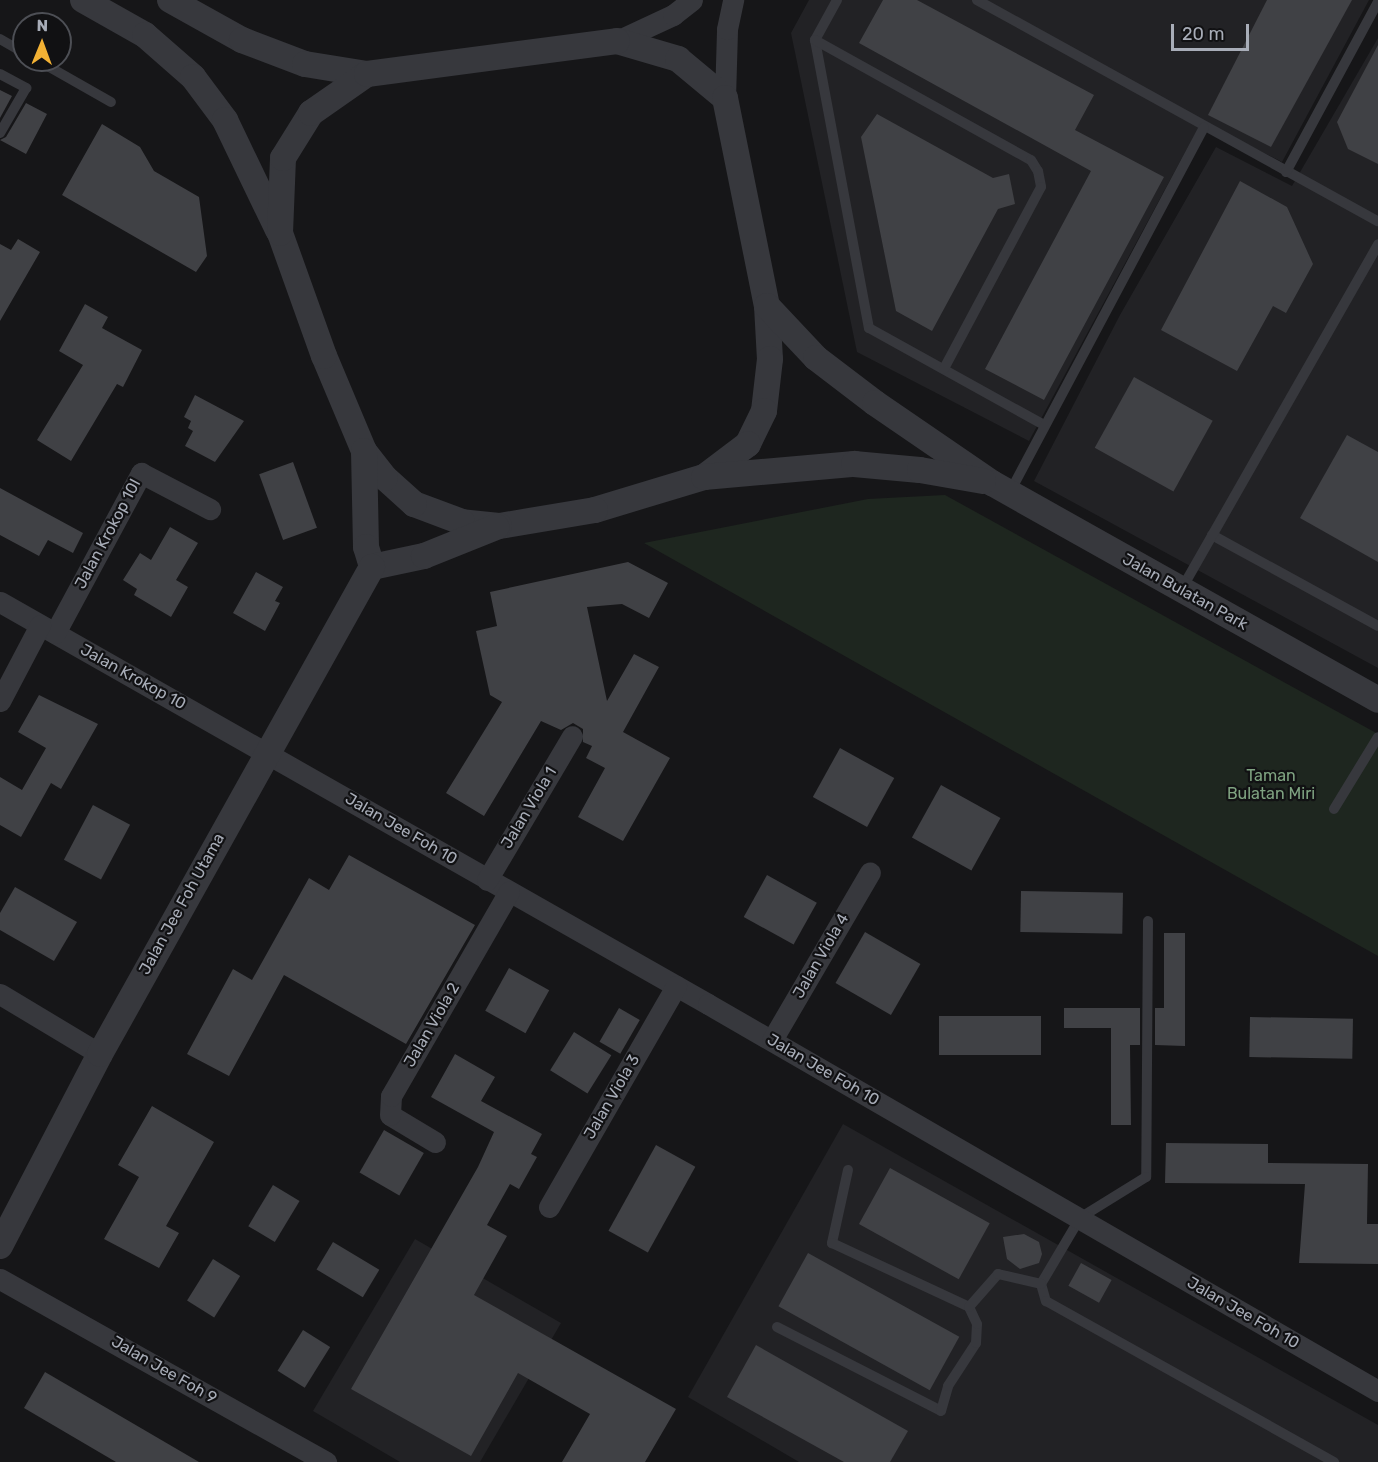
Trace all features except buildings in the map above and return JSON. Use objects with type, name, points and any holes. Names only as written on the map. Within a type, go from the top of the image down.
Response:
[{"type":"street","points":[[83,0],[145,35],[193,77],[225,120],[280,233],[324,356],[364,451],[385,478],[414,504],[462,522],[499,526]]},
{"type":"street","points":[[170,0],[242,40],[294,60],[367,74],[617,41],[673,15],[692,0]]},
{"type":"street","points":[[704,477],[748,444],[764,411],[770,359],[767,306],[725,98],[727,28],[733,0]]},
{"type":"street","points":[[617,41],[678,59],[725,98]]},
{"type":"street","points":[[280,233],[283,158],[311,113],[367,74]]},
{"type":"street","points":[[767,306],[824,364],[1001,488]]},
{"type":"street","points":[[364,451],[366,547],[372,567],[424,556],[499,526],[595,510],[704,477],[854,464],[920,470],[1001,488]]},
{"type":"street","name":"Jalan Krokop 10I","points":[[48,629],[141,473],[210,509]]},
{"type":"street","name":"Jalan Bulatan Park","points":[[1001,488],[1378,700]]},
{"type":"street","name":"Jalan Jee Foh Utama","points":[[0,1246],[100,1054],[266,752],[372,567]]},
{"type":"street","name":"Jalan Krokop 10","points":[[0,602],[266,752]]},
{"type":"street","points":[[0,701],[48,629]]},
{"type":"street","name":"Jalan Viola 1","points":[[487,880],[572,736]]},
{"type":"street","name":"Jalan Jee Foh 10","points":[[266,752],[487,880],[772,1040],[1378,1391]]},
{"type":"street","name":"Jalan Viola 4","points":[[772,1040],[870,872]]},
{"type":"street","name":"Jalan Viola 2","points":[[435,1142],[390,1115],[391,1095],[509,892]]},
{"type":"street","name":"Jalan Viola 3","points":[[549,1208],[676,986]]},
{"type":"street","points":[[0,994],[100,1054]]},
{"type":"street","name":"Jalan Jee Foh 9","points":[[0,1279],[327,1462]]},
{"type":"lane","points":[[837,0],[815,40],[869,327],[1044,425]]},
{"type":"lane","points":[[977,0],[1378,221]]},
{"type":"lane","points":[[1286,172],[1378,2]]},
{"type":"lane","points":[[815,40],[1031,160],[1038,171],[1041,187],[944,369]]},
{"type":"lane","points":[[58,72],[111,102]]},
{"type":"lane","points":[[0,74],[26,88],[0,133]]},
{"type":"lane","points":[[1001,488],[1044,425],[1204,127]]},
{"type":"lane","points":[[1181,590],[1378,244]]},
{"type":"lane","points":[[1212,535],[1378,626]]},
{"type":"lane","points":[[1334,809],[1378,737]]},
{"type":"lane","points":[[1148,921],[1146,1177],[1080,1218],[1041,1284],[1046,1301],[1334,1462]]},
{"type":"lane","points":[[777,1327],[941,1411],[948,1386],[976,1343],[977,1324],[969,1307],[832,1243],[848,1170]]},
{"type":"lane","points":[[969,1307],[998,1274],[1041,1284]]},
{"type":"shaded area","points":[[809,0],[1369,0],[1282,162],[1202,121],[1029,441],[857,352],[791,33]]},
{"type":"shaded area","points":[[1378,38],[1378,668],[1034,481],[1120,315],[1216,147],[1292,186]]},
{"type":"shaded area","points":[[843,1124],[1378,1425],[1378,1462],[799,1462],[688,1397]]},
{"type":"shaded area","points":[[415,1239],[561,1323],[480,1462],[400,1462],[313,1411]]},
{"type":"green space","name":"Taman Bulatan Miri","points":[[945,495],[1378,734],[1378,956],[644,543],[868,499]]}]
